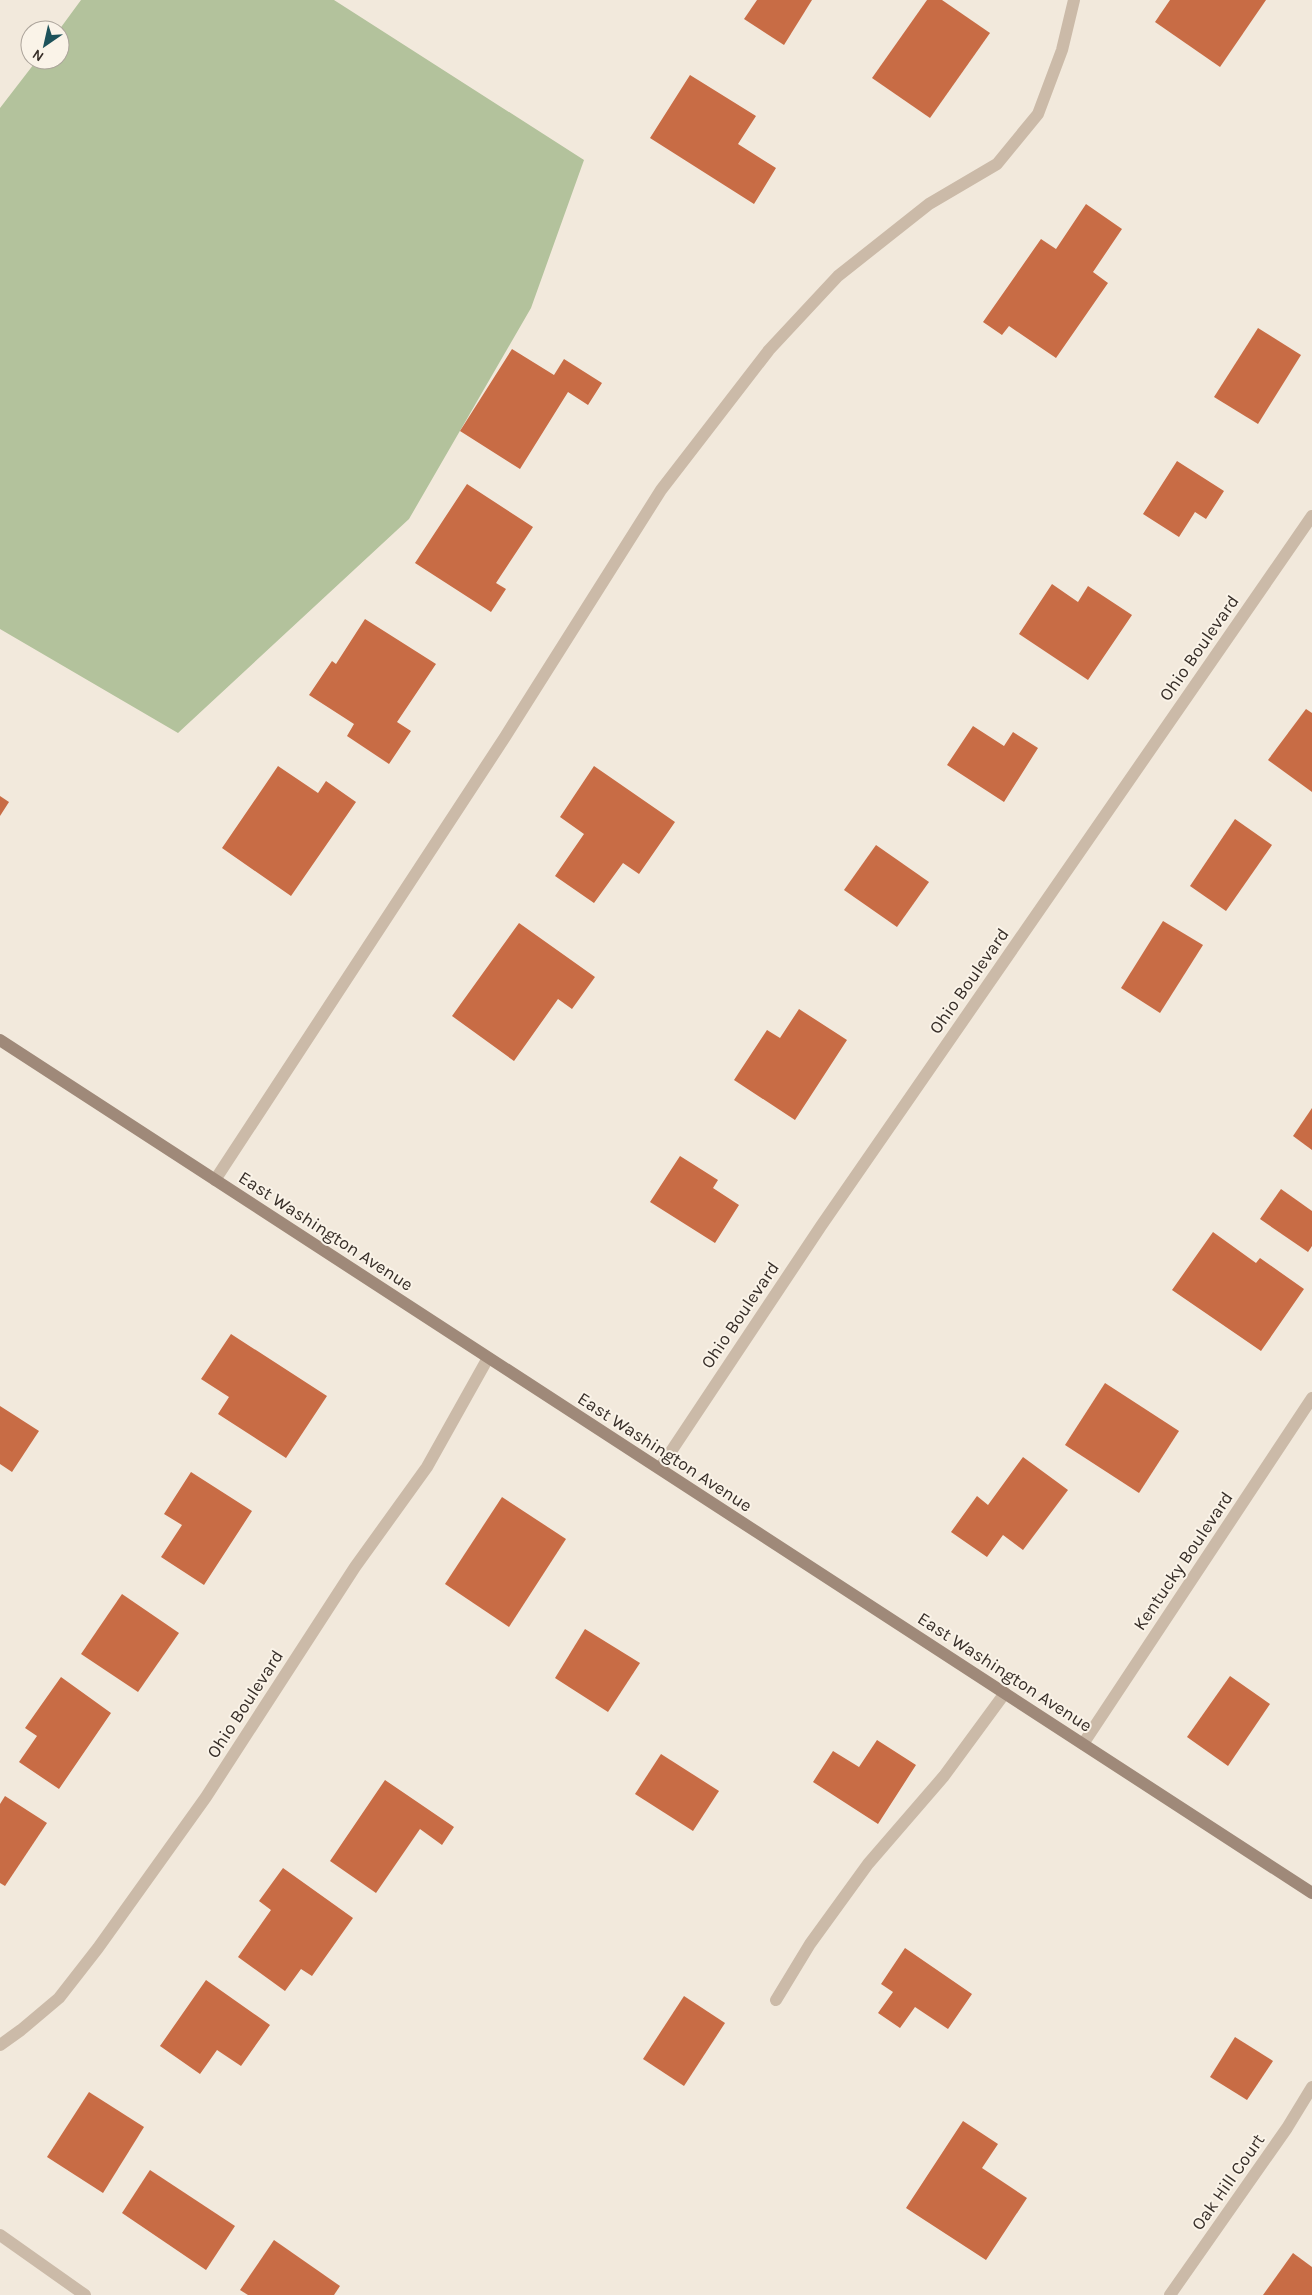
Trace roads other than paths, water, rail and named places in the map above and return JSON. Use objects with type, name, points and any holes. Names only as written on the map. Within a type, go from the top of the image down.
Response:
[{"type":"street","points":[[215,1180],[499,746],[661,490],[769,350],[838,276],[929,204],[997,164],[1038,114],[1062,50],[1074,0]]},
{"type":"street","name":"Ohio Boulevard","points":[[660,1468],[821,1226],[1312,516]]},
{"type":"street","name":"East Washington Avenue","points":[[0,1040],[1312,1892]]},
{"type":"street","name":"Ohio Boulevard","points":[[0,2044],[21,2030],[59,1998],[98,1948],[206,1797],[355,1567],[428,1468],[488,1358]]},
{"type":"street","name":"Kentucky Boulevard","points":[[1083,1744],[1312,1398]]},
{"type":"street","points":[[776,2000],[810,1944],[868,1864],[944,1776],[1005,1693]]},
{"type":"street","name":"Oak Hill Court","points":[[1170,2295],[1287,2128],[1312,2087]]},
{"type":"street","points":[[0,2235],[85,2295]]}]
